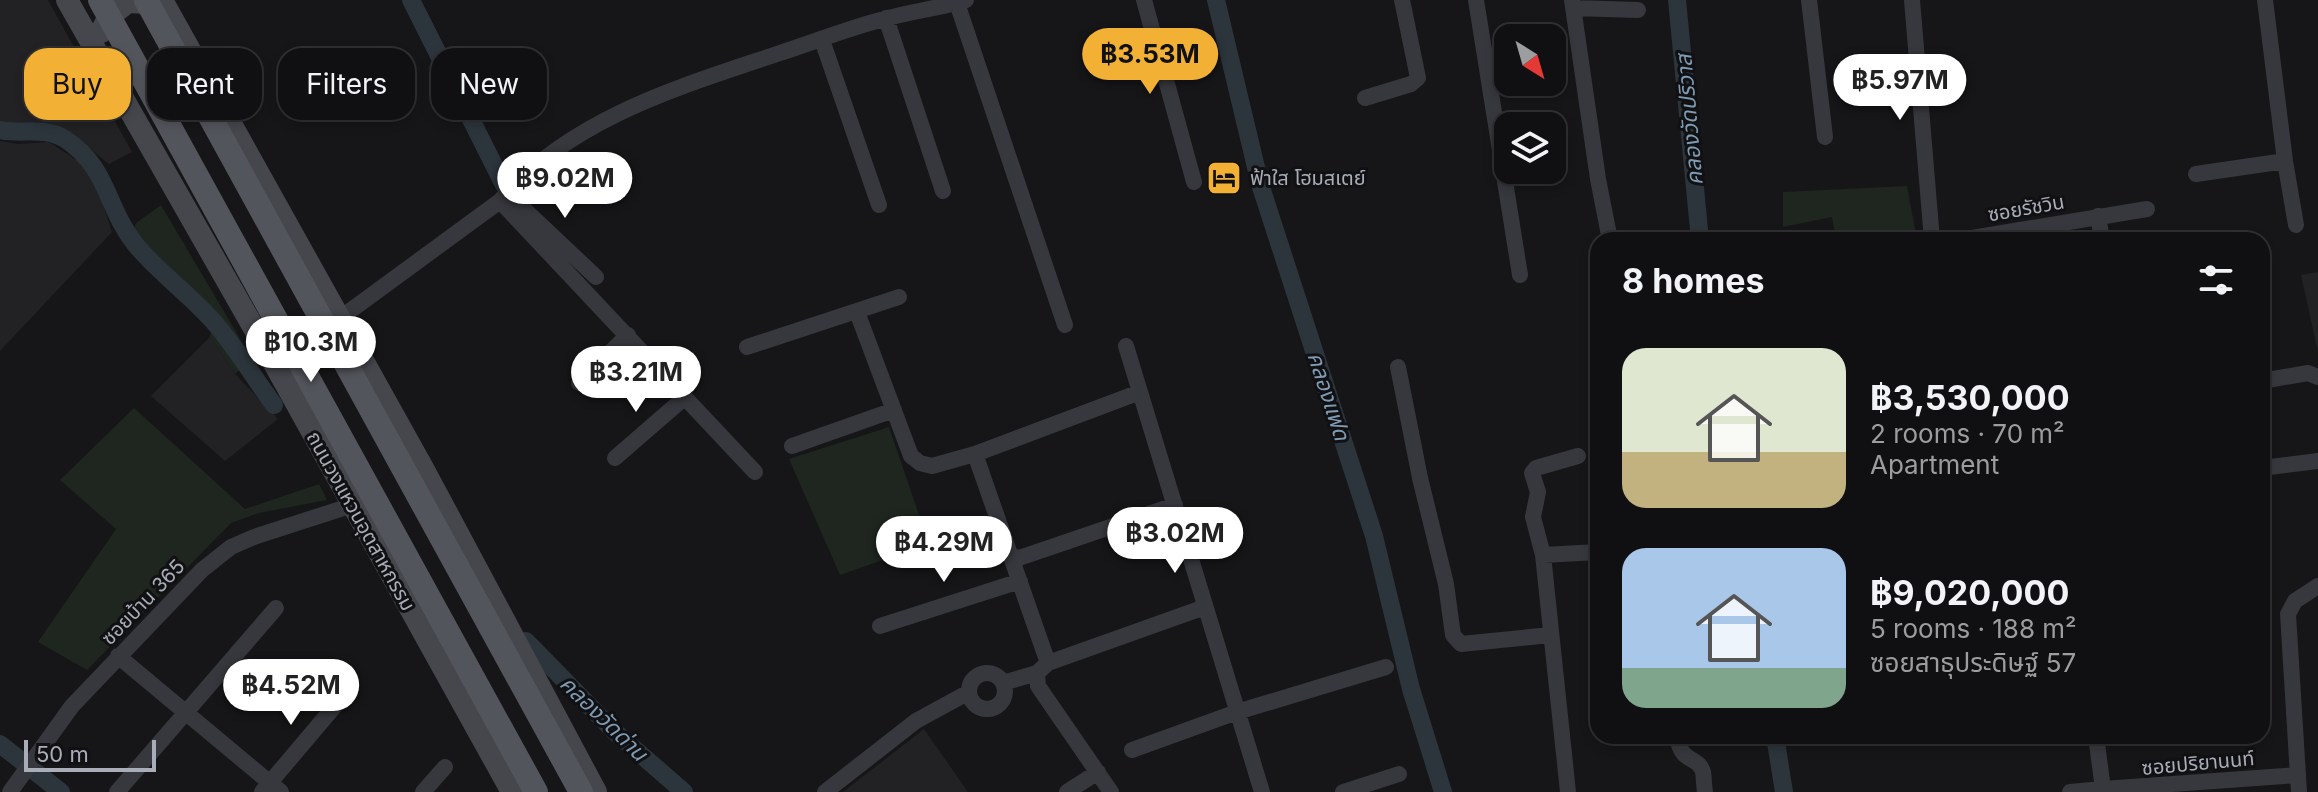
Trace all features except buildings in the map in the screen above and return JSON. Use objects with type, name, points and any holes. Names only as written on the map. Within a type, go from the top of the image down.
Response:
[{"type":"main road","name":"ถนนวงแหวนอุตสาหกรรม","points":[[67,0],[95,48]]},
{"type":"main road","name":"ถนนวงแหวนอุตสาหกรรม","points":[[100,0],[536,792]]},
{"type":"main road","points":[[146,0],[581,792]]},
{"type":"main road","points":[[102,48],[100,34],[108,18],[128,2],[166,8],[596,792]]},
{"type":"main road","name":"ถนนวงแหวนอุตสาหกรรม","points":[[131,111],[512,792]]},
{"type":"street","points":[[1144,0],[1194,182]]},
{"type":"street","points":[[1365,98],[1411,84],[1418,78],[1402,0]]},
{"type":"street","points":[[1476,0],[1520,275]]},
{"type":"street","points":[[1809,0],[1825,137]]},
{"type":"street","points":[[1912,0],[1932,232]]},
{"type":"street","points":[[2265,0],[2296,225]]},
{"type":"street","points":[[339,319],[504,197],[521,177],[548,156],[596,125],[646,101],[886,18],[961,1],[1065,325]]},
{"type":"street","points":[[1608,232],[1572,4],[1638,10]]},
{"type":"street","points":[[886,18],[943,191]]},
{"type":"street","points":[[822,40],[879,205]]},
{"type":"street","points":[[2196,174],[2285,161]]},
{"type":"street","points":[[504,197],[596,277]]},
{"type":"street","points":[[504,197],[683,399],[755,472]]},
{"type":"street","name":"ซอยรัชวิน","points":[[2006,232],[2147,209]]},
{"type":"street","points":[[2098,216],[2101,232]]},
{"type":"street","points":[[747,347],[899,297]]},
{"type":"street","points":[[857,312],[911,456],[920,463],[932,466],[975,454],[1140,392]]},
{"type":"street","points":[[579,383],[628,335]]},
{"type":"street","points":[[1126,346],[1262,792]]},
{"type":"street","points":[[1398,367],[1420,478],[1446,584],[1453,635],[1461,644],[1550,635]]},
{"type":"street","points":[[2270,380],[2308,373],[2318,377]]},
{"type":"street","points":[[615,458],[683,399]]},
{"type":"street","points":[[792,446],[894,410]]},
{"type":"street","points":[[975,454],[1020,581],[1043,668],[1038,686],[1111,792]]},
{"type":"street","points":[[1568,792],[1543,555],[1533,517],[1538,492],[1532,473],[1536,468],[1578,456]]},
{"type":"street","points":[[2270,467],[2318,461]]},
{"type":"street","name":"ซอยบ้าน 365","points":[[12,789],[72,706],[202,570],[231,547],[254,537],[353,505]]},
{"type":"street","points":[[1011,556],[1019,558],[1175,505]]},
{"type":"street","points":[[1543,555],[1590,552]]},
{"type":"street","points":[[880,626],[1020,581]]},
{"type":"street","points":[[2298,783],[2288,614],[2295,601],[2318,586]]},
{"type":"street","points":[[1003,683],[1205,607]]},
{"type":"street","points":[[117,792],[276,608]]},
{"type":"street","points":[[118,656],[271,789],[350,688]]},
{"type":"street","points":[[1132,750],[1237,712],[1386,667]]},
{"type":"street","points":[[825,792],[916,721],[969,692],[973,681],[983,674],[995,675],[1005,688],[1003,700],[989,709],[978,707],[969,692]]},
{"type":"street","points":[[1678,744],[1685,758],[1702,769],[1705,792]]},
{"type":"street","points":[[2097,744],[2103,789]]},
{"type":"street","points":[[423,792],[445,767]]},
{"type":"street","points":[[1067,792],[1098,772]]},
{"type":"street","points":[[1343,792],[1399,774]]},
{"type":"street","name":"ซอยปริยานนท์","points":[[2070,792],[2298,783]]},
{"type":"shaded area","points":[[0,0],[48,0],[75,48],[24,48],[24,120],[114,120],[132,152],[109,164],[69,132],[0,124]]},
{"type":"shaded area","points":[[0,141],[18,144],[49,142],[78,161],[94,176],[112,232],[0,351]]},
{"type":"shaded area","points":[[1907,186],[1916,232],[1835,232],[1832,217],[1783,227],[1783,192]]},
{"type":"shaded area","points":[[161,205],[252,359],[235,374],[210,337],[212,327],[178,294],[133,231],[136,223]]},
{"type":"shaded area","points":[[2318,272],[2318,352],[2301,275]]},
{"type":"shaded area","points":[[210,337],[235,374],[278,419],[225,461],[151,396]]},
{"type":"shaded area","points":[[134,408],[245,509],[319,484],[327,500],[259,513],[231,523],[87,670],[38,642],[116,529],[60,480]]},
{"type":"shaded area","points":[[889,427],[929,544],[840,575],[789,459]]},
{"type":"shaded area","points":[[924,729],[968,792],[843,792]]},
{"type":"waterway","points":[[411,0],[504,185]]},
{"type":"waterway","name":"คลองแฟด","points":[[1216,0],[1260,184],[1374,536],[1411,689],[1443,792]]},
{"type":"waterway","name":"คลองวัดปริวาส","points":[[1677,0],[1699,232]]},
{"type":"waterway","name":"คลองวัดด่าน","points":[[0,130],[50,133],[65,139],[79,150],[99,175],[135,244],[213,321],[274,405]]},
{"type":"waterway","name":"คลองวัดด่าน","points":[[526,641],[615,732],[684,792]]},
{"type":"waterway","points":[[0,744],[61,792]]},
{"type":"waterway","name":"คลองวัดปริวาส","points":[[1776,744],[1784,792]]},
{"type":"place","name":"ฟ้าใส โฮมสเตย์","points":[[1224,178]]}]
